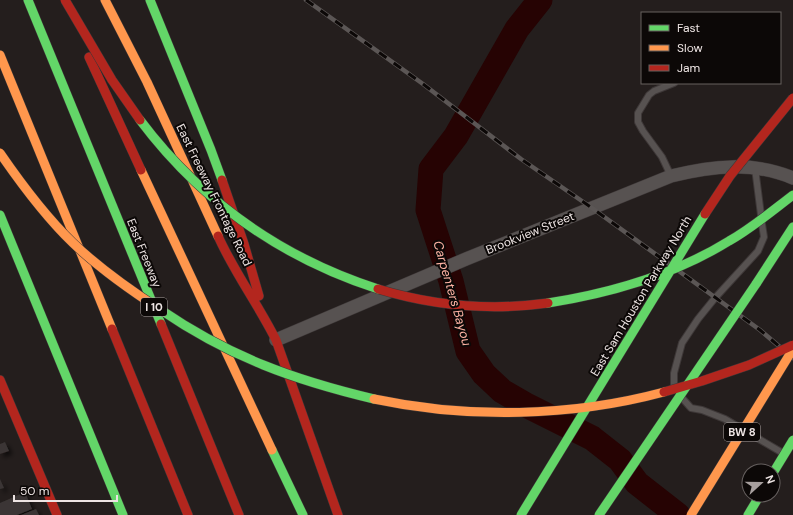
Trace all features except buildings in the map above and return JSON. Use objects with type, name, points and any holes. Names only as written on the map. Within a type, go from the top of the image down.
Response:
[{"type":"main road","name":"East Freeway","points":[[28,0],[239,515]]},
{"type":"main road","points":[[64,0],[118,90],[143,124],[179,167],[213,199],[259,233],[309,261],[356,281],[398,295],[436,303],[489,307],[540,305],[602,294],[648,280],[709,254],[751,228],[793,195]]},
{"type":"main road","points":[[64,0],[205,308],[303,515]]},
{"type":"main road","name":"East Freeway Frontage Road","points":[[105,0],[147,82],[229,260],[264,316],[276,340],[338,515]]},
{"type":"main road","points":[[150,0],[212,150],[244,244],[264,316]]},
{"type":"main road","points":[[0,55],[188,515]]},
{"type":"main road","name":"East Sam Houston Parkway North","points":[[521,515],[706,212],[730,176],[793,98]]},
{"type":"main road","points":[[0,153],[34,199],[74,244],[98,265],[137,295],[205,338],[243,357],[313,384],[406,405],[445,409],[504,412],[571,409],[617,402],[662,392],[735,370],[793,345]]},
{"type":"main road","points":[[0,215],[123,515]]},
{"type":"main road","points":[[599,515],[793,227]]},
{"type":"main road","name":"BW 8","points":[[691,515],[793,349]]},
{"type":"main road","points":[[0,380],[57,515]]},
{"type":"main road","points":[[779,463],[793,440]]},
{"type":"main road","points":[[748,515],[755,503]]},
{"type":"street","name":"Brookview Street","points":[[276,340],[408,283],[671,176],[700,169],[736,166],[781,173],[793,178]]},
{"type":"lane","points":[[671,84],[659,88],[649,95],[638,113],[638,122],[662,157],[671,176]]},
{"type":"lane","points":[[755,168],[764,237],[758,251],[720,292],[682,342],[674,373],[674,387],[691,408],[702,410],[725,419],[793,459]]},
{"type":"waterway","name":"Carpenters Bayou","points":[[540,0],[517,29],[456,136],[431,169],[428,210],[451,281],[468,351],[484,374],[502,391],[528,406],[592,438],[620,460],[637,483],[678,515]]},
{"type":"railway","points":[[306,0],[423,84],[521,159],[592,208],[760,330],[793,358]]},
{"type":"traffic: fast","points":[[28,0],[161,324]]},
{"type":"traffic: fast","points":[[150,0],[222,180]]},
{"type":"traffic: fast","points":[[140,120],[189,176],[217,201],[246,223],[309,261],[378,289]]},
{"type":"traffic: fast","points":[[548,303],[619,288],[687,264],[737,236],[793,195]]},
{"type":"traffic: fast","points":[[521,515],[705,214]]},
{"type":"traffic: fast","points":[[0,215],[123,515]]},
{"type":"traffic: fast","points":[[756,284],[793,227]]},
{"type":"traffic: fast","points":[[599,515],[756,284]]},
{"type":"traffic: fast","points":[[161,310],[212,341],[263,365],[317,384],[374,399]]},
{"type":"traffic: fast","points":[[779,463],[793,440]]},
{"type":"traffic: fast","points":[[272,450],[303,515]]},
{"type":"traffic: fast","points":[[748,515],[755,503]]},
{"type":"traffic: slow","points":[[105,0],[147,82],[218,236]]},
{"type":"traffic: slow","points":[[0,55],[112,329]]},
{"type":"traffic: slow","points":[[0,153],[34,200],[73,243],[116,279],[161,310]]},
{"type":"traffic: slow","points":[[141,170],[272,450]]},
{"type":"traffic: slow","points":[[691,515],[793,349]]},
{"type":"traffic: slow","points":[[374,399],[446,410],[519,412],[593,406],[664,392]]},
{"type":"traffic: jam","points":[[65,0],[112,80],[140,120]]},
{"type":"traffic: jam","points":[[89,57],[141,170]]},
{"type":"traffic: jam","points":[[705,214],[730,176],[793,98]]},
{"type":"traffic: jam","points":[[222,180],[244,244],[259,296]]},
{"type":"traffic: jam","points":[[218,236],[231,262],[276,340],[338,515]]},
{"type":"traffic: jam","points":[[378,289],[399,295],[441,303],[483,307],[505,307],[548,303]]},
{"type":"traffic: jam","points":[[161,324],[239,515]]},
{"type":"traffic: jam","points":[[112,329],[188,515]]},
{"type":"traffic: jam","points":[[664,392],[749,365],[793,345]]},
{"type":"traffic: jam","points":[[0,380],[57,515]]}]
